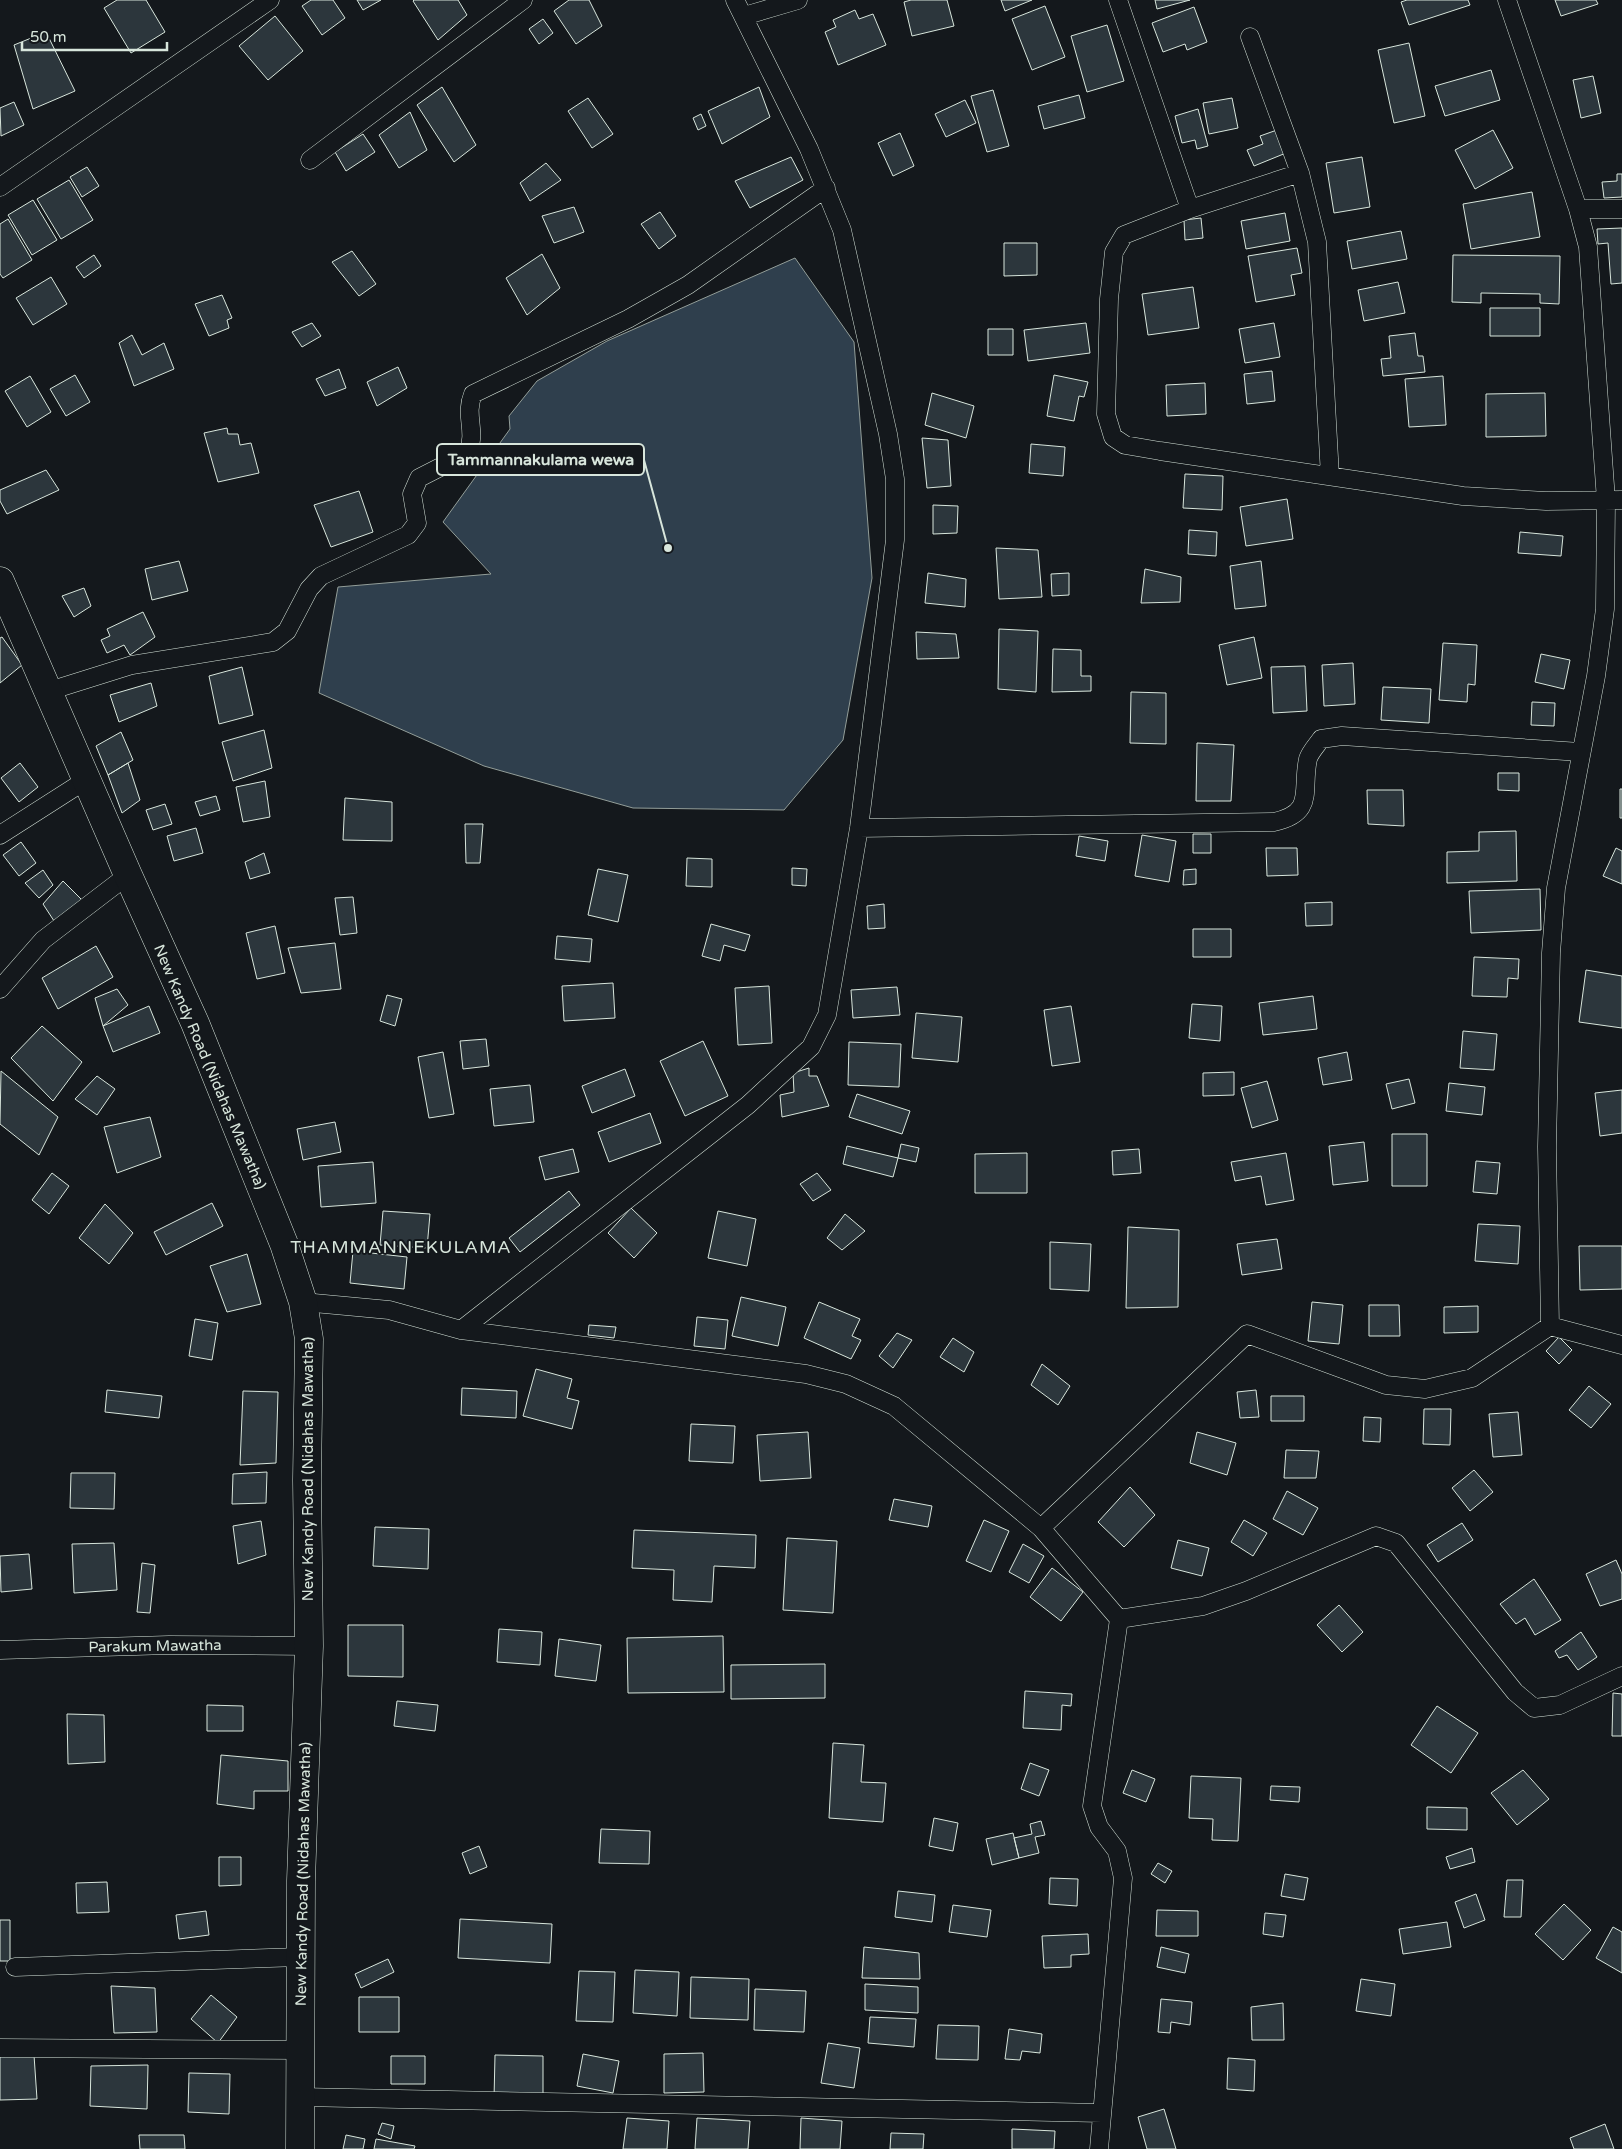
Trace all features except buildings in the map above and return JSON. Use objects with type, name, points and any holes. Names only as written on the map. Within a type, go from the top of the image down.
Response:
[{"type":"main road","name":"New Kandy Road (Nidahas Mawatha)","points":[[0,581],[213,1066],[284,1244],[303,1302],[309,1339],[307,1480],[309,1646],[300,1957],[300,2149]]},
{"type":"street","points":[[0,187],[270,0]]},
{"type":"street","points":[[310,160],[523,0]]},
{"type":"street","points":[[461,1330],[748,1105],[811,1047],[827,1014],[859,828],[895,540],[896,479],[888,434],[842,230],[809,148],[735,0]]},
{"type":"street","points":[[744,16],[798,0]]},
{"type":"street","points":[[1118,0],[1190,209]]},
{"type":"street","points":[[1507,0],[1578,210],[1588,247],[1614,500],[1605,609],[1596,676],[1580,752],[1556,888],[1550,953],[1547,1147],[1550,1326]]},
{"type":"street","points":[[1250,37],[1300,173],[1317,242],[1330,476]]},
{"type":"street","points":[[1300,173],[1190,209],[1124,235],[1114,252],[1108,299],[1105,383],[1106,414],[1113,437],[1125,445],[1462,496],[1546,502],[1614,500]]},
{"type":"street","points":[[48,691],[132,666],[273,642],[287,631],[309,589],[321,576],[408,536],[417,523],[412,494],[419,478],[468,453],[473,441],[468,406],[473,394],[628,319],[688,285],[826,188]]},
{"type":"street","points":[[1578,210],[1622,209]]},
{"type":"street","points":[[859,828],[1274,822],[1288,819],[1299,811],[1305,799],[1308,757],[1321,740],[1342,736],[1580,752]]},
{"type":"street","points":[[0,835],[86,780]]},
{"type":"street","points":[[0,989],[43,940],[128,876]]},
{"type":"street","points":[[303,1302],[389,1310],[461,1330],[806,1374],[846,1384],[894,1406],[1041,1528],[1119,1618],[1092,1806],[1100,1827],[1117,1852],[1123,1878],[1099,2149]]},
{"type":"street","points":[[1041,1528],[1247,1334],[1386,1385],[1425,1389],[1472,1378],[1550,1326],[1622,1346]]},
{"type":"street","points":[[1119,1618],[1202,1606],[1246,1591],[1376,1536],[1396,1543],[1515,1692],[1534,1708],[1560,1705],[1622,1676]]},
{"type":"street","name":"Parakum Mawatha","points":[[0,1650],[169,1645],[309,1646]]},
{"type":"street","points":[[15,1967],[300,1957]]},
{"type":"street","points":[[0,2048],[299,2050]]},
{"type":"street","points":[[300,2097],[1102,2113]]},
{"type":"water","points":[[795,258],[854,342],[872,578],[843,740],[784,810],[633,808],[484,766],[319,693],[338,587],[491,574],[443,522],[510,429],[509,416],[537,381],[607,341]]},
{"type":"place","name":"Tammannakulama wewa","points":[[668,548]]},
{"type":"district","name":"THAMMANNEKULAMA","points":[[401,1247]]}]
